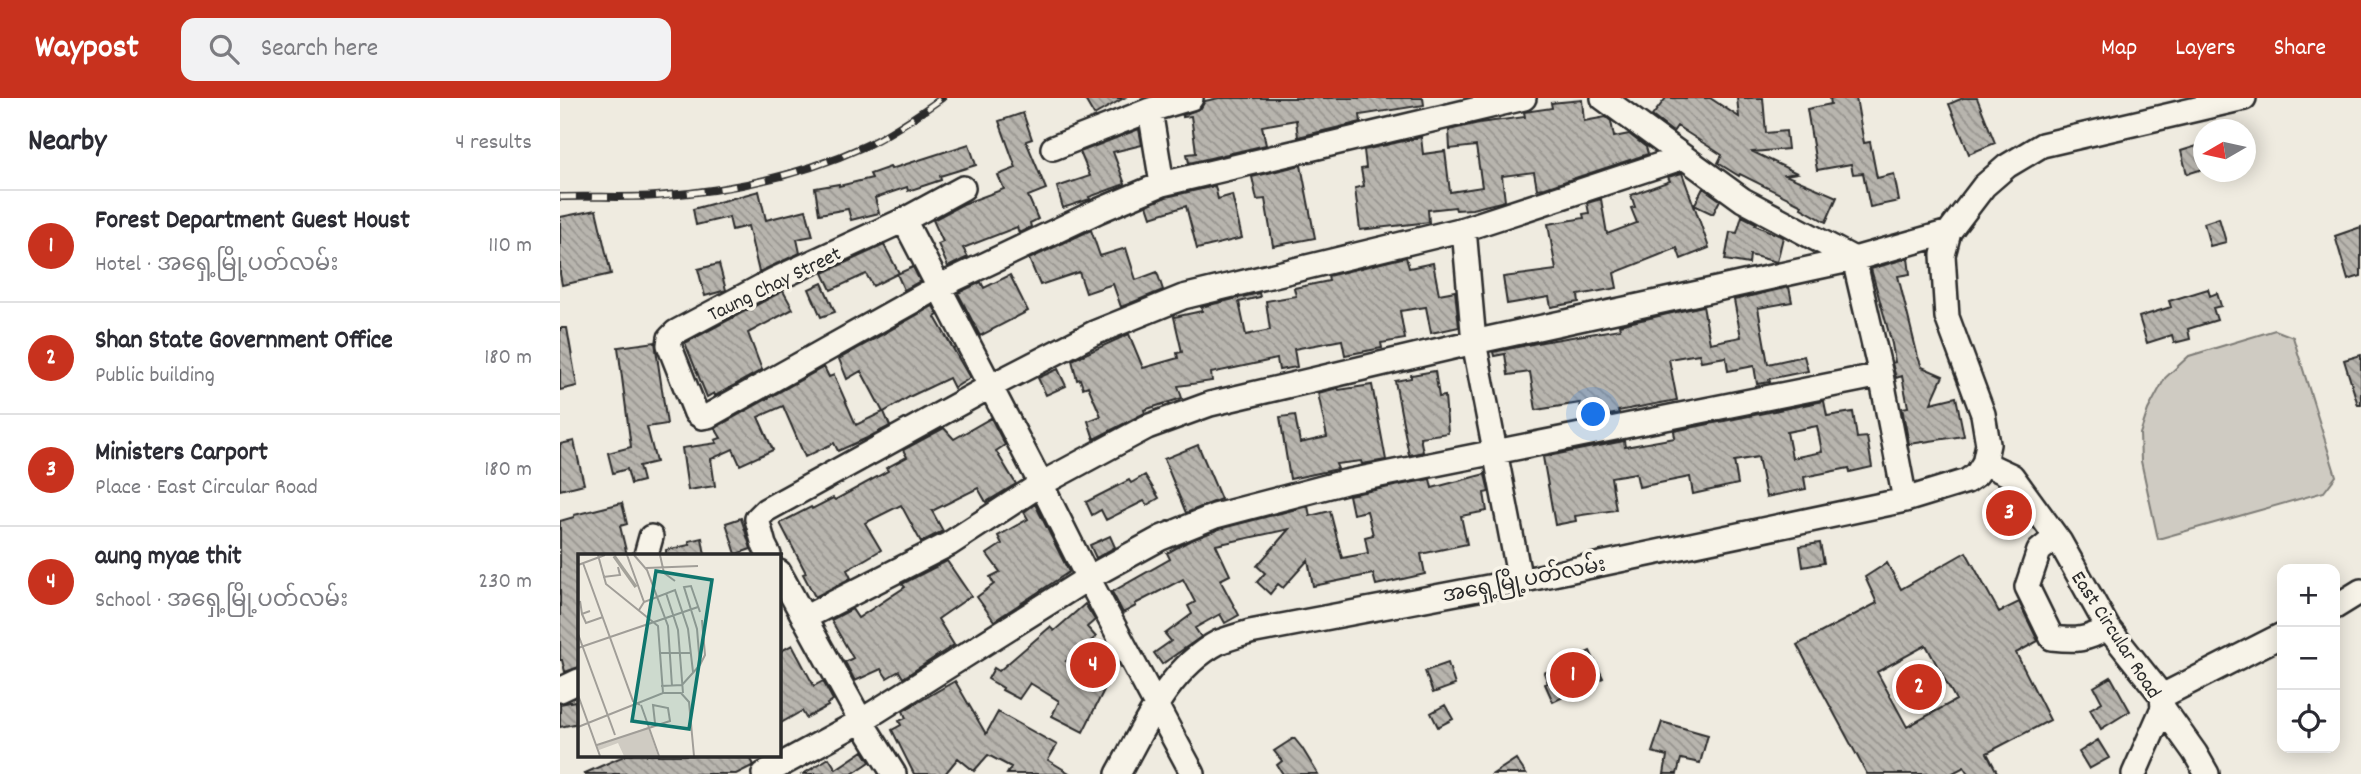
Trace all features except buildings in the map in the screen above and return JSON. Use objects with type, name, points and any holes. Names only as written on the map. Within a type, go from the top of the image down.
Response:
[{"type":"street","points":[[1054,148],[1150,110],[1191,98]]},
{"type":"street","points":[[938,287],[1098,211],[1162,184],[1524,98]]},
{"type":"street","points":[[1603,98],[1743,200],[1854,259],[1881,375],[1905,500]]},
{"type":"street","points":[[1984,463],[1987,444],[1983,414],[1947,317],[1943,255],[1949,232],[1984,186],[2007,166],[2042,145],[2244,98]]},
{"type":"street","points":[[1150,110],[1162,184]]},
{"type":"street","points":[[768,554],[757,519],[766,510],[991,386],[1094,333],[1184,297],[1464,229],[1684,157]]},
{"type":"street","name":"Taung Chay Street","points":[[938,287],[708,416],[702,417],[696,413],[669,345],[670,338],[676,332],[774,280],[904,220],[964,188]]},
{"type":"street","points":[[904,220],[1088,578],[1193,774]]},
{"type":"street","points":[[1464,229],[1474,342],[1520,581]]},
{"type":"street","points":[[804,618],[949,544],[1041,484],[1147,427],[1210,404],[1474,342],[1854,259],[1949,232]]},
{"type":"street","points":[[764,774],[861,721],[1088,578],[1161,538],[1215,516],[1345,482],[1881,375]]},
{"type":"street","name":"အရှေ့မြို့ပတ်လမ်း","points":[[1118,774],[1156,705],[1202,653],[1221,641],[1250,632],[1520,581],[1905,500],[1967,481],[1977,474],[1984,463]]},
{"type":"street","name":"East Circular Road","points":[[1984,463],[2012,476],[2056,537],[2108,628],[2162,702],[2207,774]]},
{"type":"street","points":[[2056,537],[2039,551],[2027,587],[2052,638],[2090,638],[2108,628]]},
{"type":"street","points":[[780,574],[861,721],[894,774]]},
{"type":"street","points":[[2340,604],[2361,591]]},
{"type":"street","points":[[2134,774],[2162,702],[2277,638]]},
{"type":"street","points":[[560,690],[578,681]]},
{"type":"shaded area","points":[[2275,330],[2293,337],[2336,476],[2324,492],[2158,539],[2141,461],[2140,434],[2148,410],[2165,378],[2189,356]]},
{"type":"railway","points":[[560,197],[684,194],[789,174],[865,146],[895,130],[942,98]]},
{"type":"place","name":"Ministers Carport","points":[[2009,513]]},
{"type":"place","name":"aung myae thit","points":[[1093,665]]},
{"type":"place","name":"Forest Department Guest Houst","points":[[1573,675]]},
{"type":"place","name":"Shan State Government Office","points":[[1919,687]]}]
